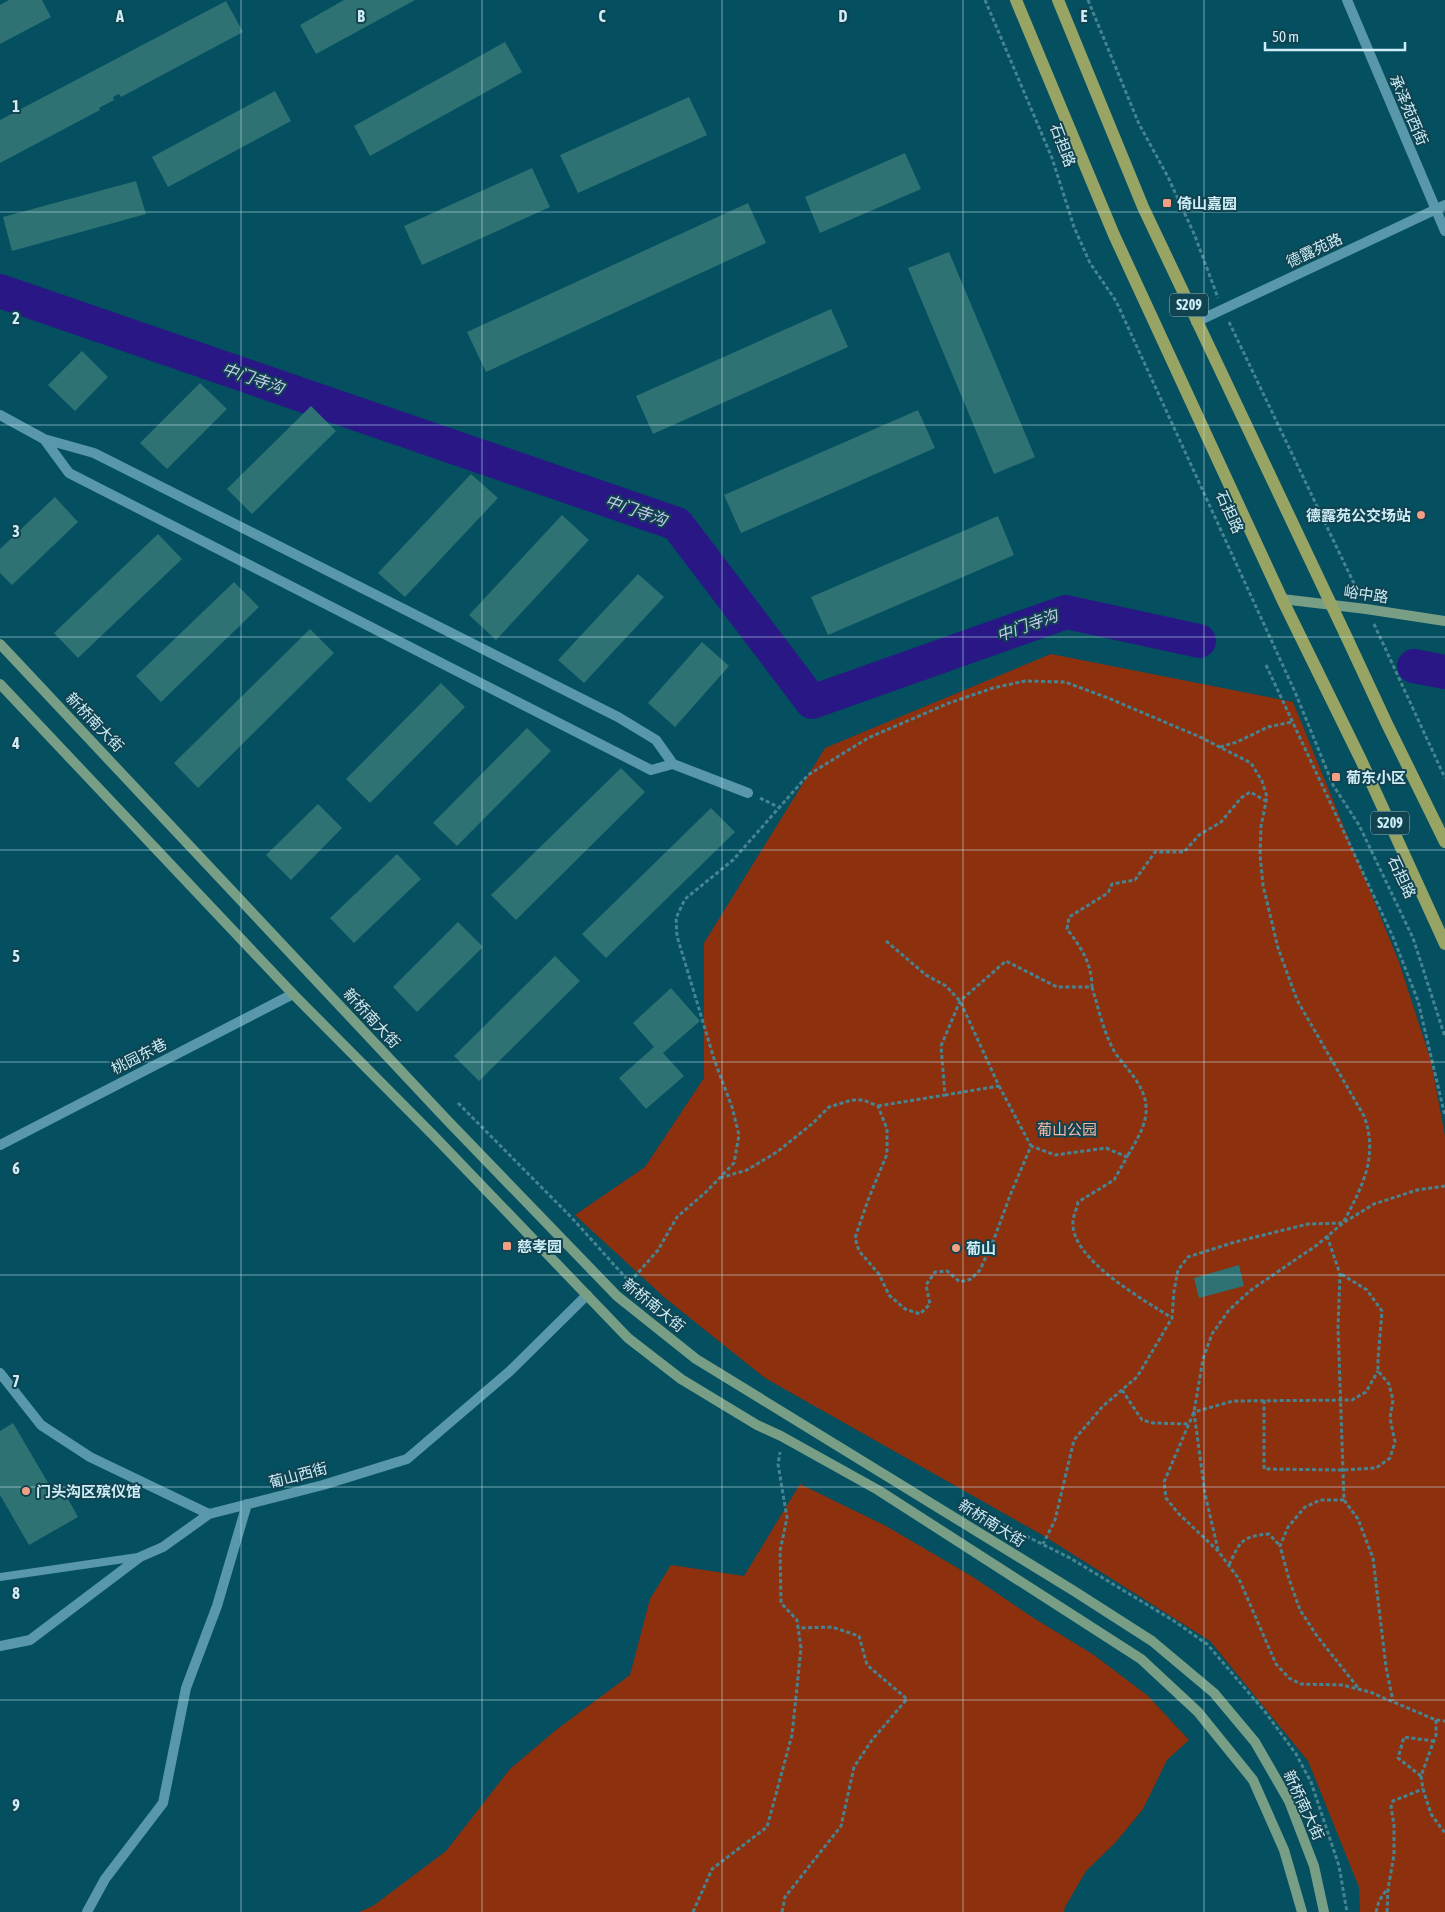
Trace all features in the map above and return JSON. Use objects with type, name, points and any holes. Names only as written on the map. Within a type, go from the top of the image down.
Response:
[{"type":"main road","name":"石担路","points":[[1016,0],[1114,235],[1282,599],[1333,703],[1445,944]]},
{"type":"main road","name":"S209","points":[[1058,0],[1143,207],[1387,724],[1445,842]]},
{"type":"main road","name":"峪中路","points":[[1282,599],[1332,604],[1445,621]]},
{"type":"main road","name":"新桥南大街","points":[[0,644],[455,1128],[617,1296],[696,1359],[1152,1641],[1214,1693],[1255,1742],[1289,1801],[1314,1866],[1324,1912]]},
{"type":"main road","points":[[0,684],[293,994],[434,1136],[628,1338],[681,1379],[757,1425],[781,1436],[878,1490],[1141,1659],[1198,1712],[1253,1780],[1284,1850],[1302,1912]]},
{"type":"street","name":"承泽苑西街","points":[[1347,0],[1445,231]]},
{"type":"street","name":"德露苑路","points":[[1196,322],[1445,205]]},
{"type":"street","points":[[0,415],[44,439],[94,453],[618,717],[656,740],[673,764],[748,793]]},
{"type":"street","points":[[44,439],[69,473],[652,770],[673,764]]},
{"type":"street","name":"桃园东巷","points":[[0,1145],[293,994]]},
{"type":"street","name":"葡山西街","points":[[209,1514],[323,1486],[407,1459],[510,1371],[587,1295]]},
{"type":"street","points":[[0,1373],[41,1425],[90,1457],[209,1514],[164,1547],[140,1557],[30,1640],[0,1646]]},
{"type":"street","points":[[87,1912],[105,1879],[163,1803],[186,1688],[217,1606],[248,1504]]},
{"type":"lane","points":[[0,1577],[140,1557]]},
{"type":"path","name":"石担路","points":[[985,0],[1052,158],[1074,227],[1090,263],[1116,301],[1260,619],[1296,692],[1333,784],[1359,824],[1413,938],[1445,1036]]},
{"type":"path","points":[[1088,0],[1139,124],[1168,177],[1195,236],[1223,309],[1445,778]]},
{"type":"path","points":[[1266,665],[1393,937],[1418,1002],[1445,1116]]},
{"type":"path","points":[[630,1282],[658,1250],[677,1217],[734,1163],[739,1135],[732,1107],[715,1062],[677,936],[676,918],[685,898],[733,860],[808,775],[868,738],[949,703],[993,688],[1025,681],[1064,682],[1108,698],[1220,747],[1251,763],[1262,781],[1267,797],[1261,826],[1260,854],[1263,885],[1278,948],[1297,1000],[1364,1116],[1369,1131],[1370,1153],[1364,1182],[1343,1223]]},
{"type":"path","points":[[1220,747],[1237,742],[1268,727],[1292,722]]},
{"type":"path","points":[[1172,1318],[1125,1288],[1091,1259],[1080,1248],[1073,1225],[1078,1202],[1114,1180],[1138,1137],[1147,1112],[1146,1097],[1137,1081],[1113,1049],[1092,987],[1092,973],[1080,945],[1068,929],[1069,917],[1108,893],[1112,884],[1135,880],[1154,852],[1184,852],[1199,835],[1221,822],[1241,798],[1250,792],[1266,801]]},
{"type":"path","points":[[748,793],[780,808]]},
{"type":"path","points":[[886,941],[926,976],[946,986],[960,1001],[999,1086],[1031,1146],[1055,1155],[1106,1148],[1127,1157]]},
{"type":"path","points":[[945,1095],[940,1046],[960,1001],[1006,961],[1057,987],[1092,987]]},
{"type":"path","points":[[719,1178],[747,1170],[777,1152],[830,1107],[852,1100],[863,1100],[878,1106],[999,1086]]},
{"type":"path","points":[[878,1106],[887,1129],[887,1154],[855,1238],[859,1251],[879,1274],[890,1294],[905,1310],[920,1314],[930,1304],[926,1285],[935,1272],[948,1272],[960,1282],[971,1280],[980,1270],[1031,1146]]},
{"type":"path","points":[[1445,1186],[1416,1190],[1374,1204],[1343,1223],[1251,1290],[1229,1310],[1212,1334],[1203,1359],[1194,1412],[1164,1482],[1166,1498],[1184,1519],[1218,1551],[1239,1579],[1276,1664],[1289,1678],[1301,1684],[1342,1685],[1359,1689],[1436,1720],[1445,1721]]},
{"type":"path","points":[[1043,1544],[1055,1520],[1074,1440],[1103,1406],[1137,1377],[1172,1318],[1178,1270],[1188,1257],[1235,1242],[1308,1224],[1343,1223]]},
{"type":"path","points":[[1327,1236],[1340,1274],[1338,1326],[1344,1500],[1358,1519],[1373,1558],[1386,1667],[1393,1702]]},
{"type":"path","points":[[1194,1412],[1233,1401],[1340,1401],[1352,1400],[1366,1392],[1378,1371],[1382,1311],[1367,1290],[1340,1274]]},
{"type":"path","points":[[1264,1400],[1264,1469],[1343,1470],[1376,1468],[1390,1458],[1395,1442],[1390,1418],[1393,1400],[1389,1384],[1378,1371]]},
{"type":"path","points":[[1122,1390],[1142,1420],[1153,1423],[1190,1424]]},
{"type":"path","points":[[1194,1412],[1205,1494],[1218,1551]]},
{"type":"path","points":[[693,1912],[712,1870],[767,1827],[792,1735],[801,1648],[797,1620],[781,1603],[780,1551],[787,1518],[778,1464],[781,1436]]},
{"type":"path","points":[[1280,1546],[1288,1527],[1305,1507],[1320,1500],[1344,1500]]},
{"type":"path","points":[[1229,1566],[1240,1542],[1255,1535],[1269,1534],[1280,1546],[1300,1610],[1317,1636],[1359,1689]]},
{"type":"path","points":[[782,1912],[785,1896],[841,1826],[854,1767],[872,1740],[907,1699],[867,1665],[859,1636],[832,1627],[798,1628]]},
{"type":"path","points":[[1436,1720],[1436,1735],[1421,1776],[1431,1814],[1445,1833]]},
{"type":"path","points":[[1421,1776],[1398,1758],[1404,1737],[1433,1741]]},
{"type":"path","points":[[1387,1912],[1388,1889],[1394,1855],[1392,1807],[1394,1801],[1423,1789]]},
{"type":"path","points":[[1376,1912],[1379,1901],[1388,1889]]},
{"type":"green space","name":"葡山公园","points":[[1051,654],[1293,702],[1399,962],[1431,1061],[1445,1136],[1445,1912],[1360,1912],[1359,1887],[1308,1761],[1210,1641],[1044,1536],[765,1378],[665,1298],[575,1215],[645,1167],[704,1078],[704,943],[825,748]]},
{"type":"green space","points":[[800,1484],[886,1526],[973,1577],[1032,1617],[1094,1655],[1148,1696],[1189,1740],[1167,1760],[1143,1809],[1115,1843],[1086,1871],[1064,1912],[359,1912],[373,1906],[446,1851],[510,1769],[556,1730],[630,1675],[650,1599],[671,1565],[744,1576]]},
{"type":"building","points":[[9,0],[42,0],[51,17],[0,44],[0,5]]},
{"type":"building","points":[[344,0],[415,0],[316,54],[300,25]]},
{"type":"building","points":[[226,1],[243,32],[121,97],[119,94],[113,97],[114,100],[99,108],[100,110],[0,163],[0,120]]},
{"type":"building","points":[[505,42],[522,72],[370,156],[354,126]]},
{"type":"building","points":[[275,91],[291,121],[168,187],[152,157]]},
{"type":"building","points":[[689,97],[707,135],[578,193],[560,155]]},
{"type":"building","points":[[905,153],[921,189],[820,233],[805,197]]},
{"type":"building","points":[[532,168],[550,207],[422,265],[404,226]]},
{"type":"building","points":[[136,181],[146,214],[12,251],[3,217]]},
{"type":"building","points":[[748,203],[766,243],[486,372],[467,332]]},
{"type":"building","points":[[949,252],[1035,457],[994,474],[908,268]]},
{"type":"building","points":[[831,309],[848,347],[653,434],[636,396]]},
{"type":"building","points":[[82,351],[108,377],[75,411],[48,385]]},
{"type":"building","points":[[200,383],[227,409],[167,469],[140,443]]},
{"type":"building","points":[[311,406],[336,431],[252,514],[227,489]]},
{"type":"building","points":[[918,410],[935,448],[741,533],[724,495]]},
{"type":"building","points":[[471,474],[498,498],[405,597],[378,573]]},
{"type":"building","points":[[55,497],[78,522],[12,585],[0,573],[0,549]]},
{"type":"building","points":[[562,515],[589,540],[496,640],[469,615]]},
{"type":"building","points":[[998,516],[1014,555],[828,635],[811,597]]},
{"type":"building","points":[[158,534],[182,559],[78,658],[54,633]]},
{"type":"building","points":[[638,574],[664,597],[584,683],[558,660]]},
{"type":"building","points":[[234,582],[259,607],[161,702],[136,676]]},
{"type":"building","points":[[310,629],[334,653],[198,788],[174,763]]},
{"type":"building","points":[[702,642],[729,666],[675,727],[648,703]]},
{"type":"building","points":[[441,683],[465,707],[370,803],[346,779]]},
{"type":"building","points":[[527,728],[551,751],[457,846],[433,823]]},
{"type":"building","points":[[621,768],[645,792],[516,920],[491,895]]},
{"type":"building","points":[[318,804],[342,828],[291,880],[266,855]]},
{"type":"building","points":[[711,808],[735,832],[606,958],[582,934]]},
{"type":"building","points":[[397,854],[421,879],[354,943],[330,918]]},
{"type":"building","points":[[458,922],[483,947],[417,1012],[393,987]]},
{"type":"building","points":[[555,956],[580,981],[479,1081],[454,1056]]},
{"type":"building","points":[[671,988],[700,1021],[663,1053],[684,1076],[646,1109],[619,1078],[654,1047],[633,1023]]},
{"type":"building","points":[[1239,1265],[1244,1286],[1199,1298],[1194,1278]]},
{"type":"building","name":"门头沟区殡仪馆","points":[[13,1423],[54,1493],[62,1488],[78,1517],[29,1545],[0,1495],[0,1431]]},
{"type":"waterway","name":"中门寺沟","points":[[0,291],[677,524],[812,702],[1066,612],[1199,641]]},
{"type":"waterway","name":"中门寺沟","points":[[1414,666],[1445,672]]},
{"type":"place","name":"倚山嘉园","points":[[1167,203]]},
{"type":"place","name":"德露苑公交场站","points":[[1421,515]]},
{"type":"place","name":"葡东小区","points":[[1336,777]]},
{"type":"place","name":"慈孝园","points":[[507,1246]]},
{"type":"place","name":"葡山","points":[[956,1248]]},
{"type":"place","name":"门头沟区殡仪馆","points":[[26,1491]]}]
